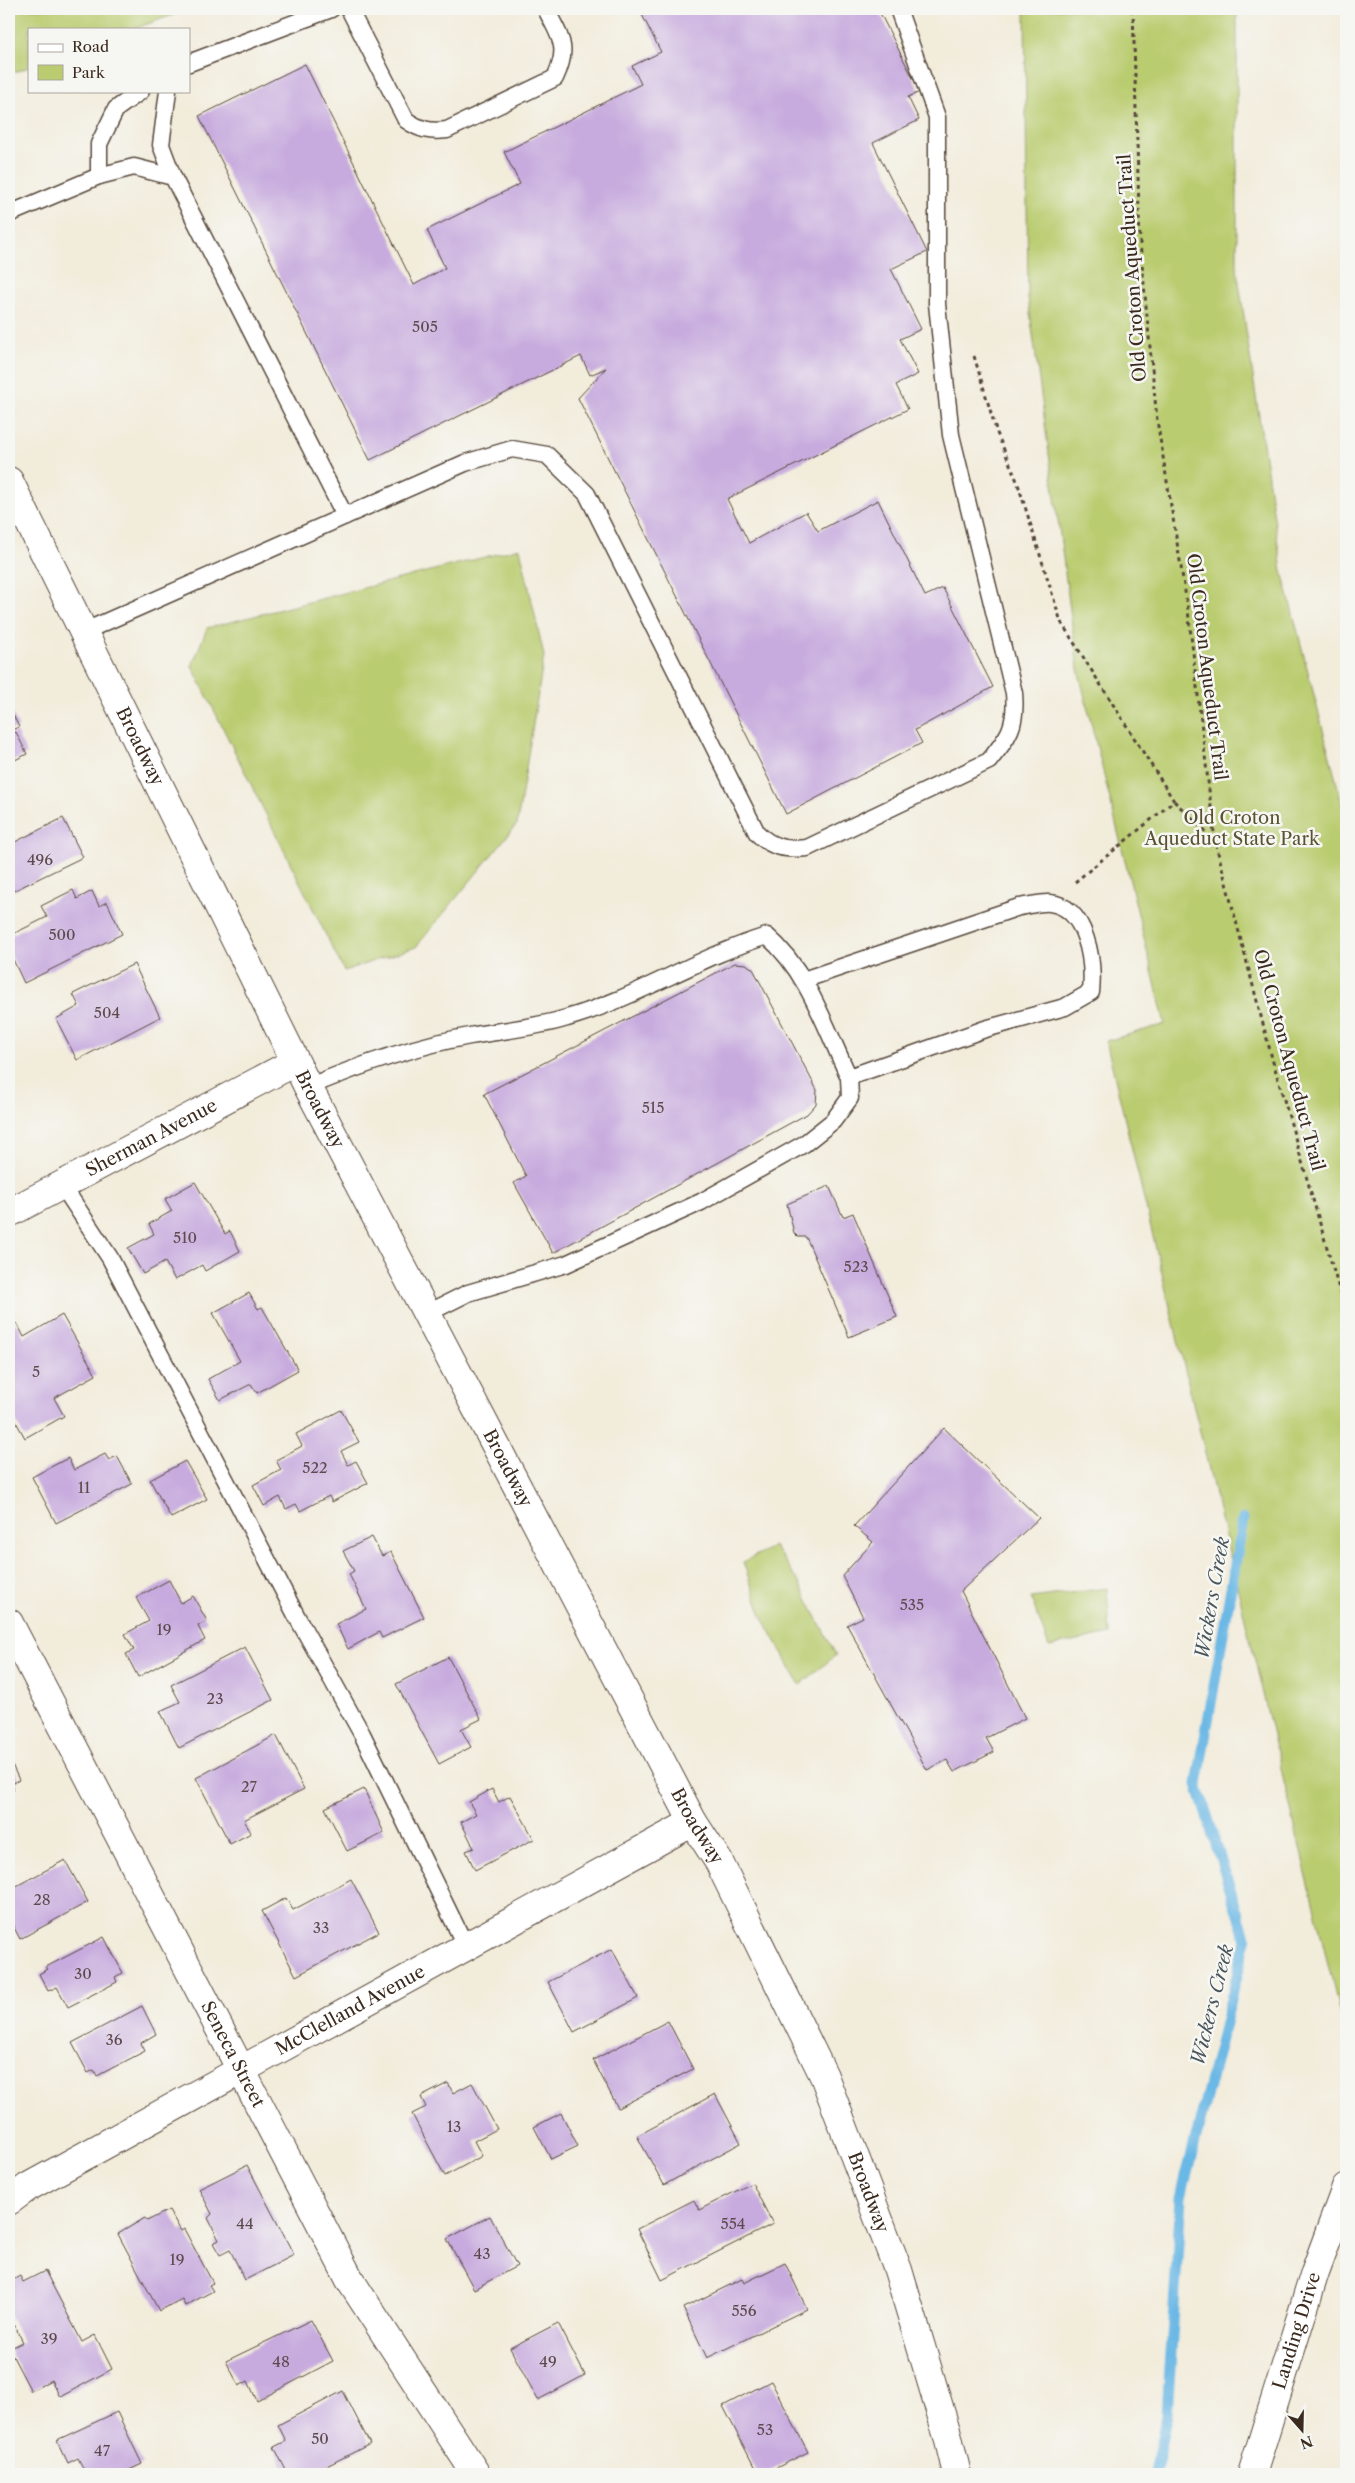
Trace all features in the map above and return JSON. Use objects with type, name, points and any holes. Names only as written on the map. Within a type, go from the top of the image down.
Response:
[{"type":"street","name":"Broadway","points":[[9,483],[295,1062],[693,1822],[719,1862],[824,2076],[898,2270],[948,2437],[957,2474]]},
{"type":"street","name":"Sherman Avenue","points":[[9,1213],[295,1062]]},
{"type":"street","name":"Seneca Street","points":[[9,1623],[243,2070],[350,2280],[476,2474]]},
{"type":"street","name":"McClelland Avenue","points":[[9,2201],[28,2187],[693,1822]]},
{"type":"street","name":"Landing Drive","points":[[1252,2474],[1315,2272],[1346,2188]]},
{"type":"lane","points":[[190,63],[331,9]]},
{"type":"lane","points":[[349,9],[406,120],[418,128],[431,132],[447,130],[555,78],[562,63],[564,46],[546,9]]},
{"type":"lane","points":[[83,632],[465,463],[512,449],[547,455],[587,494],[757,833],[766,842],[779,848],[807,848],[989,761],[1009,737],[1016,714],[1014,692],[951,435],[937,304],[936,117],[898,9]]},
{"type":"lane","points":[[99,176],[99,144],[116,109],[140,92]]},
{"type":"lane","points":[[168,92],[161,145],[173,178],[345,516]]},
{"type":"lane","points":[[9,214],[99,176],[134,167],[173,178]]},
{"type":"lane","points":[[803,980],[1019,907],[1049,903],[1067,908],[1084,930],[1093,972],[1091,992],[1065,1007],[985,1029],[849,1077]]},
{"type":"lane","points":[[308,1087],[357,1067],[413,1049],[471,1036],[521,1030],[568,1018],[633,995],[741,944],[766,936],[782,949],[803,980],[849,1077],[850,1098],[833,1121],[804,1144],[701,1202],[566,1264],[468,1293],[426,1314]]},
{"type":"lane","points":[[62,1185],[110,1258],[288,1601],[362,1734],[466,1948]]},
{"type":"path","name":"Old Croton Aqueduct Trail","points":[[1133,9],[1140,243],[1156,410],[1188,610],[1215,841],[1273,1062],[1346,1313]]},
{"type":"path","points":[[973,350],[976,369],[997,433],[1017,481],[1060,622],[1174,801],[1215,841]]},
{"type":"path","points":[[1049,903],[1174,801]]},
{"type":"green space","points":[[9,9],[189,9],[137,28],[28,28],[28,67],[9,74]]},
{"type":"green space","name":"Old Croton Aqueduct State Park","points":[[1025,9],[1237,9],[1237,269],[1282,571],[1346,819],[1346,2039],[1106,1041],[1165,1024],[1078,669],[1028,298]]},
{"type":"green space","points":[[520,548],[544,656],[517,824],[416,947],[344,971],[192,666],[207,628]]},
{"type":"green space","points":[[774,1546],[797,1579],[836,1655],[800,1685],[763,1618],[743,1562]]},
{"type":"green space","points":[[1107,1588],[1110,1634],[1049,1647],[1031,1598]]},
{"type":"building","points":[[639,9],[878,9],[920,92],[908,97],[919,120],[873,143],[927,252],[891,269],[921,329],[900,339],[918,374],[896,385],[908,409],[727,499],[749,543],[806,512],[818,531],[878,500],[925,596],[943,588],[993,687],[915,730],[922,743],[786,814],[578,398],[606,368],[590,375],[581,356],[370,460],[199,116],[305,64],[414,285],[445,268],[427,230],[520,184],[504,152],[641,84],[632,66],[661,52]]},
{"type":"building","points":[[9,707],[19,727],[9,731]]},
{"type":"building","points":[[9,731],[11,734],[16,732],[27,754],[9,763]]},
{"type":"building","points":[[63,818],[83,857],[9,893],[9,845]]},
{"type":"building","points":[[73,890],[77,899],[92,891],[99,906],[107,902],[122,934],[24,983],[9,951],[9,936],[47,917],[41,906]]},
{"type":"building","points":[[735,963],[746,964],[753,969],[817,1090],[816,1104],[807,1114],[553,1253],[514,1183],[526,1176],[484,1094]]},
{"type":"building","points":[[134,964],[160,1017],[77,1060],[56,1019],[79,1006],[73,994]]},
{"type":"building","points":[[195,1182],[225,1234],[230,1231],[240,1251],[205,1271],[202,1265],[175,1280],[165,1262],[143,1274],[128,1248],[154,1234],[149,1224],[172,1211],[165,1199]]},
{"type":"building","points":[[829,1186],[843,1217],[853,1213],[897,1317],[849,1337],[806,1237],[798,1237],[794,1233],[787,1204]]},
{"type":"building","points":[[249,1293],[258,1309],[262,1307],[298,1370],[257,1393],[251,1384],[220,1400],[208,1379],[240,1361],[213,1313]]},
{"type":"building","points":[[62,1315],[96,1375],[54,1398],[64,1416],[25,1438],[9,1409],[9,1327],[17,1323],[24,1337]]},
{"type":"building","points":[[341,1410],[359,1442],[341,1451],[348,1465],[356,1461],[368,1483],[332,1502],[329,1496],[300,1511],[296,1504],[286,1509],[280,1497],[264,1506],[253,1485],[281,1470],[276,1460],[302,1446],[296,1434]]},
{"type":"building","points":[[944,1428],[1039,1518],[961,1591],[1025,1718],[986,1738],[994,1752],[954,1772],[947,1760],[927,1770],[847,1625],[863,1617],[842,1576],[873,1542],[854,1526]]},
{"type":"building","points":[[105,1454],[109,1460],[117,1456],[132,1484],[56,1523],[32,1477],[68,1458],[74,1470]]},
{"type":"building","points":[[185,1461],[207,1499],[171,1518],[150,1480]]},
{"type":"building","points":[[372,1537],[382,1556],[391,1552],[424,1617],[382,1638],[379,1632],[348,1649],[336,1624],[366,1609],[349,1574],[354,1571],[343,1551]]},
{"type":"building","points":[[169,1580],[181,1603],[193,1596],[207,1621],[198,1626],[205,1640],[138,1677],[126,1654],[134,1650],[125,1634],[149,1621],[136,1598]]},
{"type":"building","points":[[245,1647],[273,1700],[179,1748],[160,1711],[180,1702],[171,1685]]},
{"type":"building","points":[[448,1657],[481,1719],[461,1729],[471,1747],[439,1764],[396,1684]]},
{"type":"building","points":[[276,1735],[304,1789],[244,1820],[251,1833],[230,1844],[196,1778]]},
{"type":"building","points":[[9,1758],[19,1780],[12,1784],[14,1790],[9,1793]]},
{"type":"building","points":[[364,1789],[384,1833],[347,1851],[325,1808]]},
{"type":"building","points":[[492,1789],[499,1802],[510,1796],[534,1839],[475,1870],[466,1851],[474,1848],[461,1822],[476,1814],[469,1802]]},
{"type":"building","points":[[65,1860],[88,1902],[20,1939],[9,1918],[9,1890]]},
{"type":"building","points":[[351,1879],[379,1932],[296,1976],[262,1911],[286,1898],[293,1910]]},
{"type":"building","points":[[104,1937],[123,1973],[115,1977],[117,1982],[68,2007],[57,1987],[48,1991],[39,1974],[48,1969],[46,1967]]},
{"type":"building","points":[[612,1949],[638,1998],[574,2032],[548,1982]]},
{"type":"building","points":[[142,2006],[156,2034],[141,2043],[145,2051],[97,2076],[94,2070],[88,2073],[72,2043]]},
{"type":"building","points":[[668,2021],[693,2069],[618,2108],[593,2060]]},
{"type":"building","points":[[448,2083],[453,2093],[472,2083],[497,2129],[474,2141],[482,2156],[445,2176],[412,2114],[426,2107],[421,2097]]},
{"type":"building","points":[[715,2094],[741,2143],[664,2185],[637,2136]]},
{"type":"building","points":[[561,2113],[578,2146],[551,2159],[534,2127]]},
{"type":"building","points":[[247,2165],[294,2255],[245,2280],[230,2250],[220,2255],[213,2243],[219,2240],[208,2218],[212,2214],[199,2189]]},
{"type":"building","points":[[752,2183],[773,2224],[662,2280],[637,2229],[694,2200],[699,2210]]},
{"type":"building","points":[[169,2210],[181,2231],[184,2229],[213,2283],[209,2285],[213,2291],[185,2306],[182,2299],[159,2311],[118,2234],[145,2218],[147,2221]]},
{"type":"building","points":[[490,2216],[517,2266],[474,2289],[447,2239]]},
{"type":"building","points":[[785,2263],[807,2309],[707,2358],[683,2308],[742,2279],[744,2283]]},
{"type":"building","points":[[45,2271],[82,2342],[95,2335],[112,2369],[60,2397],[51,2380],[31,2391],[9,2349],[23,2342],[9,2315],[9,2282],[20,2276],[23,2282]]},
{"type":"building","points":[[311,2320],[333,2361],[257,2401],[248,2381],[239,2386],[226,2361]]},
{"type":"building","points":[[558,2323],[585,2375],[538,2400],[510,2348]]},
{"type":"building","points":[[771,2381],[808,2452],[764,2474],[758,2474],[723,2406]]},
{"type":"building","points":[[343,2391],[370,2444],[311,2474],[288,2474],[274,2447],[286,2441],[278,2425]]},
{"type":"building","points":[[117,2412],[142,2464],[121,2474],[86,2474],[78,2458],[68,2463],[57,2440]]},
{"type":"waterway","name":"Wickers Creek","points":[[1154,2474],[1167,2415],[1181,2197],[1246,1940],[1197,1784],[1243,1519]]}]
